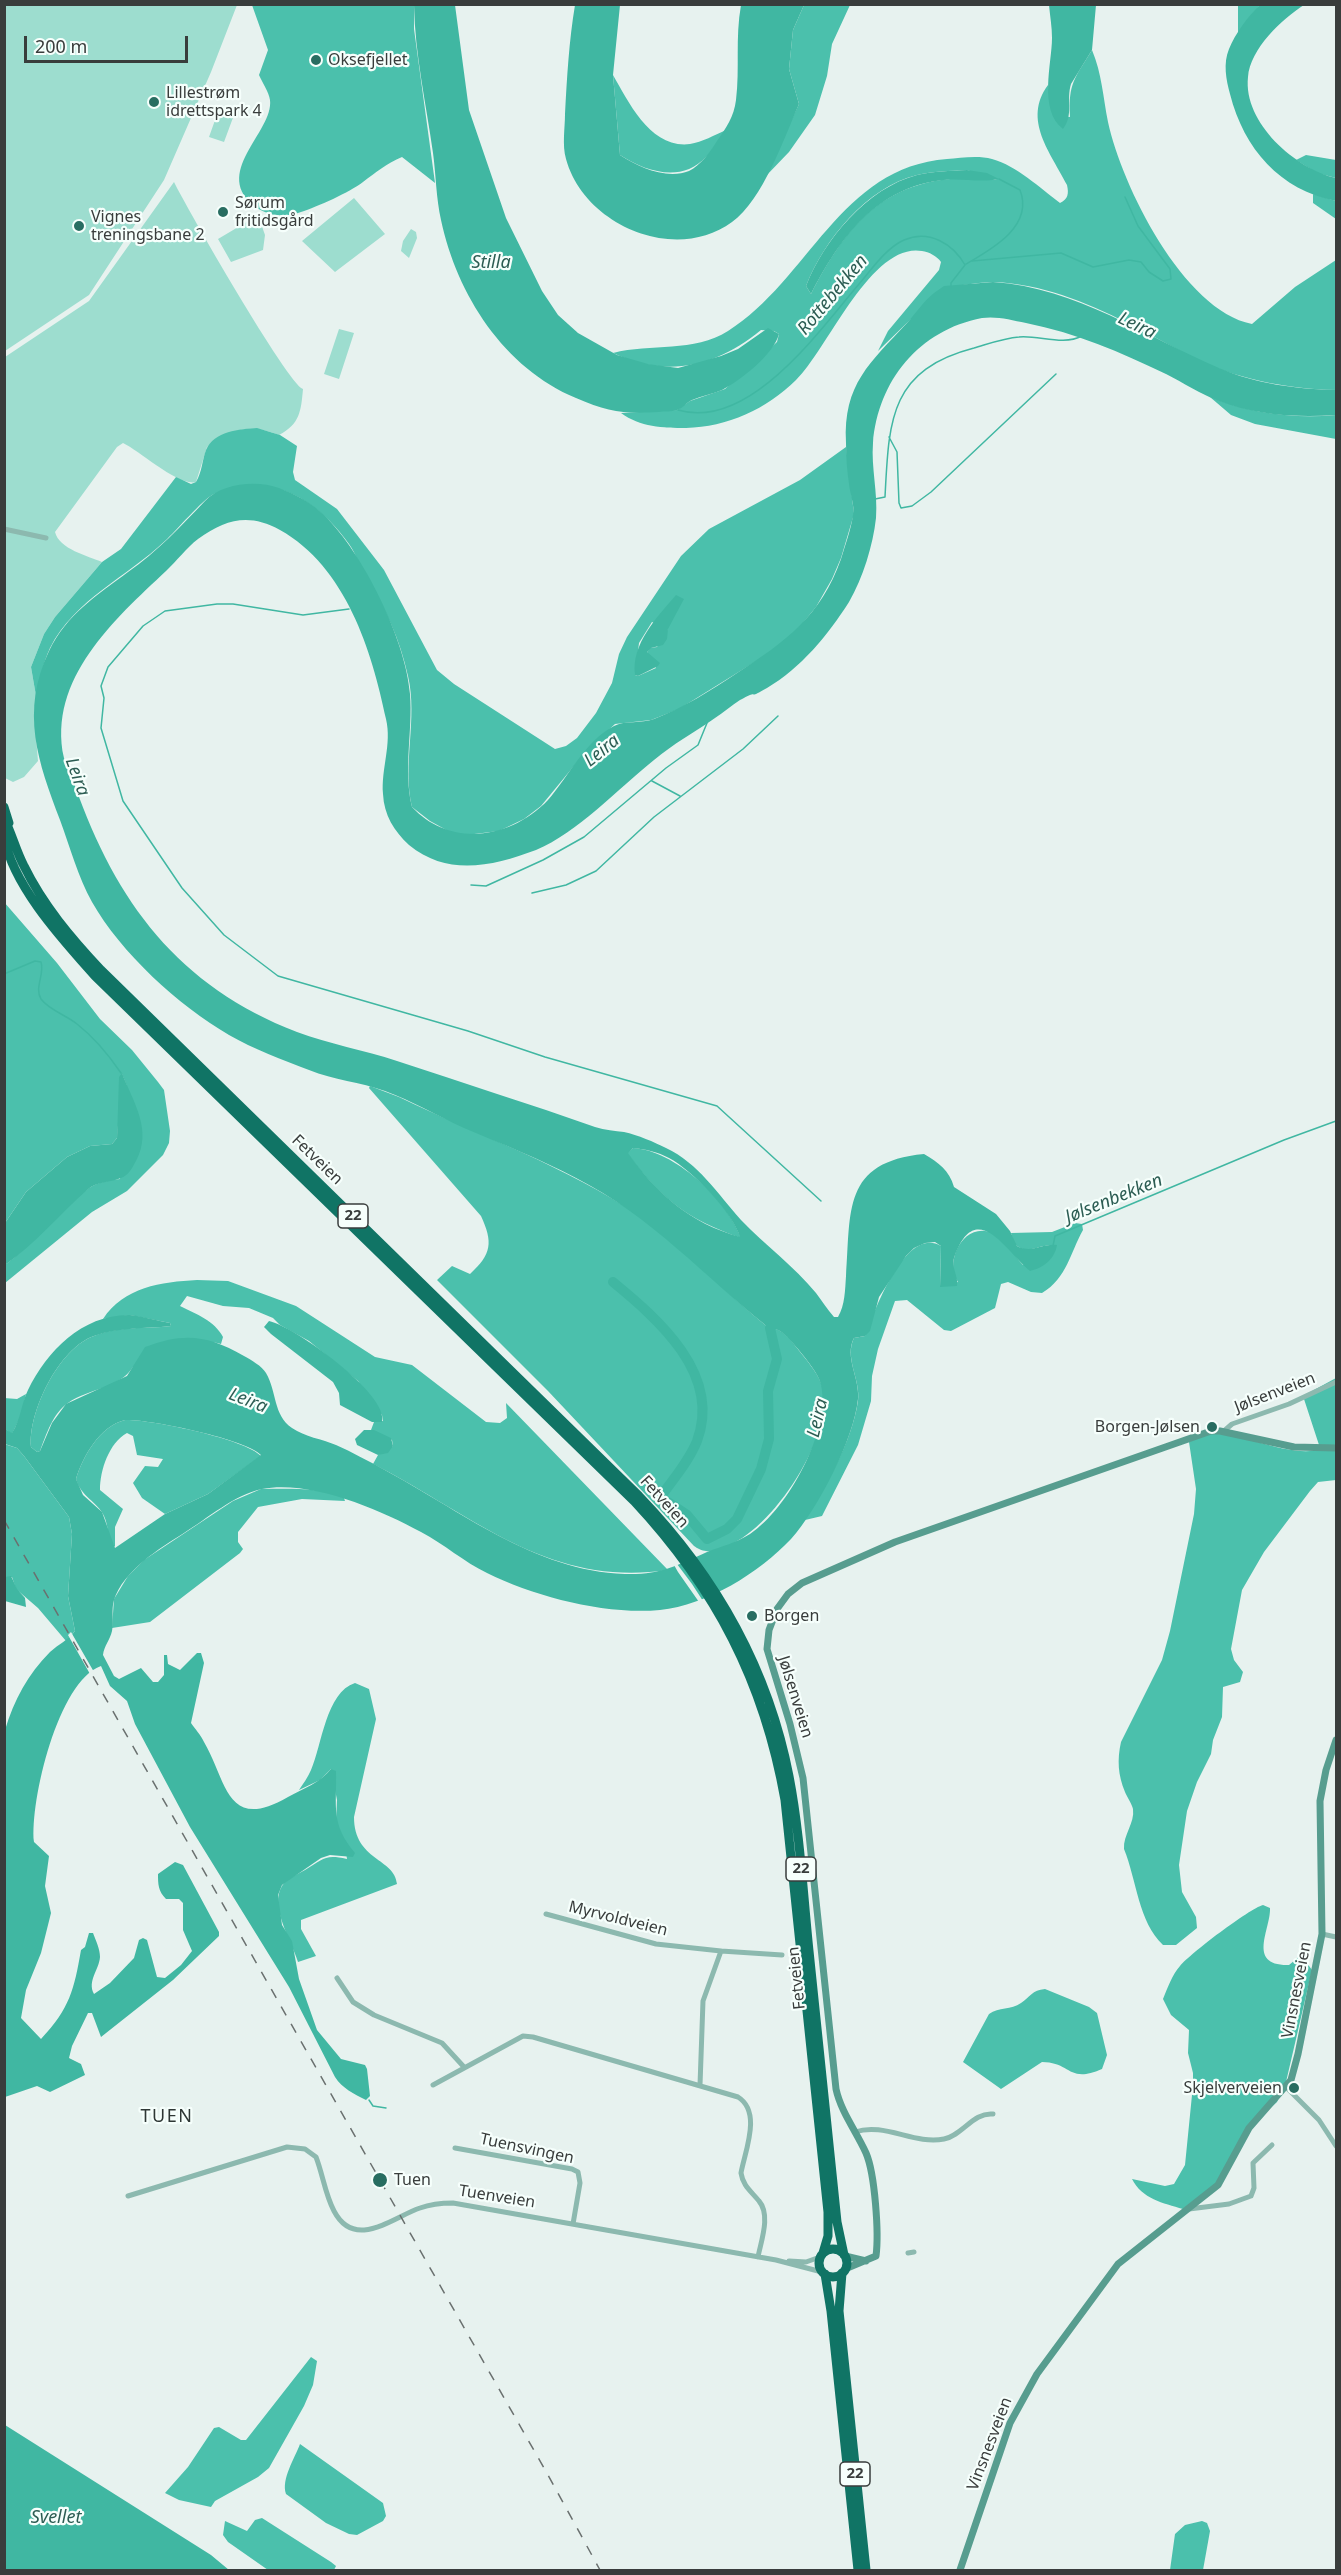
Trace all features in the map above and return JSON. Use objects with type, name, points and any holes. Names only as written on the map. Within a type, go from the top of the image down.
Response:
[{"type":"highway","name":"22","points":[[4,807],[7,840]]},
{"type":"highway","name":"Fetveien","points":[[4,818],[7,840],[32,896],[60,935],[95,975],[627,1493],[685,1554],[745,1644],[768,1700],[789,1778],[839,2235],[844,2255]]},
{"type":"highway","name":"Fetveien","points":[[719,1604],[761,1703],[773,1743],[785,1800],[828,2212],[828,2236],[821,2255]]},
{"type":"highway","points":[[821,2255],[834,2249],[844,2255]]},
{"type":"highway","name":"22","points":[[821,2255],[819,2265],[824,2273],[831,2312],[858,2571]]},
{"type":"highway","name":"22","points":[[844,2255],[839,2311],[866,2571]]},
{"type":"highway","points":[[824,2273],[834,2277],[843,2271]]},
{"type":"main road","name":"Jølsenveien","points":[[868,2261],[875,2258],[877,2250],[871,2173],[836,2089],[803,1778],[790,1724],[768,1657],[767,1636],[777,1609],[788,1594],[802,1582],[896,1542],[1211,1431],[1222,1431]]},
{"type":"main road","points":[[1222,1431],[1294,1447],[1336,1448]]},
{"type":"main road","name":"Vinsnesveien","points":[[960,2571],[1001,2448],[1026,2389],[1118,2264],[1218,2185],[1252,2123],[1287,2088],[1299,2055],[1322,1934],[1320,1801],[1326,1770],[1336,1740]]},
{"type":"main road","points":[[844,2255],[868,2261]]},
{"type":"main road","points":[[843,2271],[868,2261]]},
{"type":"street","points":[[4,529],[46,538]]},
{"type":"street","name":"Jølsenveien","points":[[1222,1431],[1232,1424],[1296,1401],[1336,1382]]},
{"type":"street","name":"Myrvoldveien","points":[[546,1914],[656,1944],[782,1955]]},
{"type":"street","points":[[1322,1934],[1336,1936]]},
{"type":"street","points":[[700,2085],[703,2001],[721,1951]]},
{"type":"street","points":[[337,1978],[353,2002],[374,2015],[442,2043],[464,2067]]},
{"type":"street","points":[[433,2085],[523,2036],[734,2095],[749,2108],[750,2123],[741,2173],[742,2182],[763,2207],[765,2218],[758,2257]]},
{"type":"street","points":[[1287,2088],[1319,2120],[1336,2146]]},
{"type":"street","points":[[855,2132],[869,2129],[925,2139],[941,2139],[958,2133],[980,2116],[993,2114]]},
{"type":"street","points":[[1189,2209],[1229,2204],[1251,2196],[1254,2188],[1253,2163],[1272,2145]]},
{"type":"street","name":"Tuenveien","points":[[128,2196],[287,2147],[299,2147],[316,2157],[334,2212],[353,2229],[375,2229],[419,2208],[439,2203],[466,2204],[776,2260],[806,2262],[821,2255]]},
{"type":"street","name":"Tuensvingen","points":[[455,2148],[578,2172],[580,2183],[573,2224]]},
{"type":"street","name":"Tuenveien","points":[[776,2260],[824,2273]]},
{"type":"shaded area","points":[[5,4],[237,5],[164,180],[89,295],[5,351]]},
{"type":"shaded area","points":[[252,5],[414,5],[414,29],[435,183],[402,157],[386,165],[350,190],[308,210],[290,215],[279,215],[257,208],[244,195],[239,181],[241,167],[247,153],[269,112],[270,100],[259,75],[268,50]]},
{"type":"shaded area","points":[[804,5],[850,5],[832,44],[827,76],[815,115],[789,152],[764,178],[799,104],[789,69],[793,30]]},
{"type":"shaded area","points":[[1238,5],[1260,5],[1238,33]]},
{"type":"shaded area","points":[[1092,50],[1115,148],[1127,179],[1159,242],[1202,296],[1227,314],[1252,324],[1295,287],[1336,260],[1336,390],[1299,388],[1243,377],[1207,364],[1079,301],[1054,292],[1003,283],[988,282],[944,287],[878,351],[888,331],[939,270],[941,262],[933,255],[922,251],[903,253],[885,263],[852,300],[809,365],[796,380],[759,408],[731,420],[686,428],[644,424],[621,413],[677,410],[690,401],[725,389],[777,342],[779,334],[774,331],[761,330],[727,352],[691,365],[672,367],[653,365],[633,361],[613,353],[687,345],[715,338],[728,331],[756,309],[781,284],[852,203],[879,182],[910,167],[947,159],[975,157],[992,159],[1019,172],[1060,203],[1065,200],[1067,185],[1047,149],[1038,124],[1038,111],[1041,98],[1048,85],[1054,115],[1070,117],[1070,96],[1074,81]],"holes":[[[967,170],[997,180],[941,180],[917,185],[896,194],[878,205],[847,235],[811,294],[806,286],[824,251],[850,218],[865,203],[899,181],[935,172]]]},
{"type":"shaded area","points":[[613,75],[643,122],[664,139],[676,144],[690,144],[726,130],[706,157],[686,170],[664,172],[630,161],[620,155]]},
{"type":"shaded area","points":[[219,109],[234,115],[224,142],[209,137]]},
{"type":"shaded area","points":[[1306,155],[1336,160],[1336,178],[1317,173],[1296,160]]},
{"type":"shaded area","points":[[174,182],[259,328],[278,358],[303,389],[300,410],[291,426],[279,435],[258,429],[242,430],[233,432],[207,447],[196,482],[189,482],[170,474],[123,443],[117,447],[55,532],[62,543],[68,547],[102,562],[55,617],[44,634],[31,667],[36,696],[34,713],[38,761],[24,777],[13,782],[5,778],[5,357],[89,301]]},
{"type":"shaded area","points":[[1313,194],[1336,201],[1336,219],[1313,203]]},
{"type":"shaded area","points":[[354,198],[385,234],[335,272],[302,241]]},
{"type":"shaded area","points":[[259,218],[265,235],[263,250],[231,262],[218,239],[250,220]]},
{"type":"shaded area","points":[[411,229],[416,232],[417,238],[409,258],[401,251],[403,241]]},
{"type":"shaded area","points":[[339,329],[354,333],[339,379],[324,374]]},
{"type":"shaded area","points":[[1210,397],[1225,403],[1272,414],[1336,415],[1336,439],[1255,424],[1231,415]]},
{"type":"shaded area","points":[[257,428],[280,435],[297,446],[293,472],[295,480],[337,509],[384,570],[437,670],[454,684],[555,749],[566,746],[577,738],[596,713],[612,683],[619,654],[627,637],[681,556],[709,529],[800,480],[846,447],[854,514],[832,579],[816,607],[793,635],[766,655],[679,709],[651,720],[615,724],[587,750],[541,806],[524,819],[499,831],[466,835],[450,832],[430,821],[412,807],[409,791],[411,692],[408,676],[391,624],[354,552],[322,514],[290,493],[272,487],[253,485],[234,487],[214,494],[150,554],[87,602],[73,616],[50,648],[36,696],[31,667],[44,634],[55,617],[102,562],[121,549],[176,477],[191,484],[196,482],[206,450],[215,439],[228,432]],"holes":[[[652,622],[668,629],[657,647],[650,648],[647,652],[656,668],[638,676],[635,675],[639,643]]]},
{"type":"shaded area","points":[[4,902],[57,963],[100,1019],[132,1050],[164,1090],[170,1131],[169,1143],[163,1155],[127,1191],[92,1212],[5,1283],[5,1265],[67,1206],[93,1186],[120,1179],[127,1086],[122,1074],[117,1138],[112,1144],[90,1146],[67,1157],[26,1192],[5,1223]]},
{"type":"shaded area","points":[[370,1086],[522,1152],[612,1199],[658,1230],[769,1328],[782,1332],[788,1338],[819,1379],[824,1403],[820,1427],[811,1452],[797,1478],[762,1522],[742,1538],[724,1547],[704,1551],[694,1546],[548,1391],[437,1280],[452,1266],[470,1274],[477,1267],[483,1260],[488,1247],[489,1241],[485,1225],[481,1216],[369,1088]]},
{"type":"shaded area","points":[[633,1148],[665,1157],[697,1179],[724,1208],[741,1238],[705,1223],[676,1206],[639,1169],[627,1153]]},
{"type":"shaded area","points":[[1075,1223],[1082,1224],[1083,1230],[1063,1273],[1042,1293],[1031,1292],[1008,1282],[1001,1284],[995,1308],[951,1331],[944,1330],[907,1300],[895,1301],[878,1349],[872,1376],[871,1401],[858,1445],[822,1516],[805,1520],[837,1463],[855,1417],[858,1393],[851,1353],[854,1338],[865,1336],[893,1274],[904,1259],[915,1248],[928,1243],[941,1246],[940,1286],[958,1282],[954,1275],[954,1257],[962,1241],[968,1235],[976,1232],[991,1232],[1006,1244],[1023,1265],[1056,1246],[1024,1249],[1014,1243],[1011,1233],[1052,1232]]},
{"type":"shaded area","points":[[228,1281],[296,1306],[375,1357],[412,1365],[486,1422],[500,1423],[507,1418],[506,1403],[668,1570],[625,1573],[585,1568],[548,1558],[512,1543],[478,1524],[373,1464],[378,1455],[393,1446],[392,1440],[371,1430],[374,1422],[383,1421],[382,1415],[358,1381],[309,1341],[280,1325],[273,1318],[249,1308],[223,1306],[187,1296],[180,1306],[204,1318],[220,1331],[223,1337],[221,1344],[213,1342],[133,1367],[120,1380],[68,1403],[54,1418],[40,1451],[37,1452],[31,1447],[31,1433],[40,1400],[48,1383],[69,1353],[81,1343],[103,1333],[132,1328],[171,1326],[170,1323],[130,1315],[103,1319],[112,1308],[132,1293],[144,1288],[170,1282]]},
{"type":"shaded area","points":[[1336,1378],[1336,1480],[1318,1482],[1310,1491],[1264,1552],[1242,1590],[1231,1649],[1234,1660],[1243,1672],[1240,1682],[1223,1687],[1222,1717],[1213,1740],[1211,1754],[1197,1782],[1187,1811],[1179,1865],[1182,1892],[1196,1917],[1197,1928],[1176,1945],[1163,1945],[1143,1913],[1124,1849],[1133,1809],[1121,1780],[1119,1755],[1121,1742],[1162,1660],[1170,1631],[1194,1514],[1196,1489],[1189,1442],[1215,1428],[1252,1441],[1285,1449],[1312,1451],[1320,1448],[1303,1396]]},
{"type":"shaded area","points":[[26,1394],[21,1416],[12,1434],[5,1429],[4,1398],[17,1399]]},
{"type":"shaded area","points":[[125,1420],[196,1431],[237,1443],[261,1456],[208,1494],[165,1514],[142,1498],[133,1483],[145,1466],[158,1467],[163,1459],[137,1455],[133,1436],[127,1433],[115,1443],[111,1450],[100,1482],[100,1490],[123,1509],[115,1527],[115,1547],[104,1516],[78,1485],[76,1479],[83,1461],[100,1435],[116,1423]]},
{"type":"shaded area","points":[[4,1444],[17,1448],[69,1517],[72,1534],[68,1596],[75,1631],[66,1641],[38,1608],[16,1589],[12,1577],[5,1577]]},
{"type":"shaded area","points":[[261,1489],[314,1490],[334,1494],[344,1498],[345,1501],[302,1499],[258,1507],[238,1532],[238,1542],[243,1549],[240,1553],[150,1622],[112,1628],[114,1599],[128,1576],[144,1560],[233,1501]]},
{"type":"shaded area","points":[[355,1683],[369,1689],[376,1719],[354,1817],[356,1831],[367,1851],[395,1875],[397,1884],[301,1920],[301,1929],[316,1956],[298,1962],[280,1914],[278,1904],[282,1886],[289,1879],[324,1859],[333,1857],[347,1859],[344,1840],[336,1822],[337,1800],[331,1769],[320,1780],[299,1790],[311,1770],[331,1708],[345,1688]]},
{"type":"shaded area","points":[[1263,1905],[1270,1908],[1264,1945],[1264,1953],[1268,1959],[1276,1964],[1289,1965],[1301,1955],[1312,1970],[1286,2082],[1277,2102],[1249,2127],[1213,2188],[1183,2209],[1147,2196],[1132,2179],[1165,2186],[1174,2184],[1185,2165],[1193,2085],[1193,2073],[1188,2053],[1189,2030],[1171,2015],[1163,1999],[1170,1981],[1186,1960],[1233,1923]]},
{"type":"shaded area","points":[[1045,1989],[1089,2007],[1097,2013],[1107,2055],[1102,2069],[1082,2074],[1059,2065],[1042,2062],[1001,2089],[963,2062],[989,2014],[1017,2005],[1034,1992]]},
{"type":"shaded area","points":[[311,2357],[317,2361],[313,2385],[304,2406],[269,2468],[258,2477],[215,2501],[211,2507],[179,2500],[165,2493],[188,2467],[214,2428],[219,2427],[241,2440],[246,2440]]},
{"type":"shaded area","points":[[300,2444],[383,2503],[386,2516],[383,2521],[357,2535],[349,2534],[326,2523],[286,2494],[285,2482]]},
{"type":"shaded area","points":[[262,2518],[331,2562],[336,2566],[334,2570],[268,2570],[228,2542],[223,2535],[225,2521],[247,2531],[255,2520]]},
{"type":"shaded area","points":[[1202,2521],[1207,2523],[1210,2531],[1203,2570],[1170,2570],[1175,2534],[1185,2525]]},
{"type":"water","name":"Stilla","points":[[414,5],[455,5],[469,110],[506,218],[542,291],[558,315],[578,333],[617,355],[648,364],[678,368],[738,349],[768,328],[779,334],[764,358],[747,374],[729,386],[692,400],[679,409],[636,413],[607,409],[587,403],[550,385],[506,348],[472,301],[448,248],[438,203]]},
{"type":"water","points":[[575,5],[620,5],[613,75],[620,155],[644,168],[671,174],[689,171],[701,162],[731,117],[737,88],[741,5],[804,5],[793,30],[789,69],[799,104],[763,184],[743,212],[732,222],[709,234],[685,239],[659,238],[634,231],[611,219],[592,203],[576,182],[566,159],[564,142],[571,32]]},
{"type":"water","points":[[1049,5],[1096,5],[1092,50],[1071,84],[1069,113],[1063,129],[1055,121],[1049,98],[1052,38]]},
{"type":"water","points":[[1260,5],[1304,5],[1286,18],[1268,36],[1254,56],[1248,77],[1249,94],[1254,111],[1263,127],[1289,154],[1305,165],[1336,178],[1336,201],[1316,196],[1298,187],[1267,164],[1255,149],[1236,114],[1226,77],[1227,54],[1238,31]]},
{"type":"water","points":[[967,170],[987,173],[999,179],[944,180],[920,185],[880,204],[848,235],[822,273],[811,294],[806,286],[824,251],[850,218],[881,191],[917,175]]},
{"type":"water","name":"Leira","points":[[993,282],[1054,293],[1110,315],[1219,368],[1247,378],[1277,385],[1336,390],[1336,415],[1277,414],[1233,406],[1098,344],[1044,327],[1015,321],[982,318],[959,324],[939,334],[921,346],[906,362],[893,379],[883,399],[873,443],[876,518],[870,550],[854,593],[823,638],[791,671],[760,692],[740,700],[669,749],[567,833],[536,850],[487,864],[471,866],[439,862],[409,845],[394,828],[385,809],[383,794],[388,728],[364,639],[339,588],[322,566],[303,546],[269,525],[248,520],[228,523],[208,532],[189,546],[107,630],[75,677],[66,702],[61,729],[64,758],[91,828],[110,867],[132,903],[185,965],[218,990],[255,1013],[309,1036],[397,1061],[595,1127],[635,1135],[666,1148],[698,1171],[741,1220],[807,1283],[834,1317],[838,1317],[843,1302],[851,1211],[856,1194],[865,1179],[878,1167],[897,1159],[924,1154],[934,1161],[946,1171],[954,1187],[996,1214],[1010,1231],[1017,1246],[1032,1249],[1057,1245],[1054,1255],[1048,1262],[1030,1271],[992,1235],[983,1230],[973,1231],[964,1238],[955,1255],[957,1286],[940,1287],[941,1246],[935,1242],[914,1248],[906,1256],[879,1297],[870,1331],[865,1336],[854,1338],[851,1345],[851,1360],[858,1391],[855,1415],[850,1434],[833,1473],[812,1510],[791,1539],[764,1564],[731,1585],[696,1602],[660,1610],[639,1611],[594,1607],[549,1597],[487,1573],[429,1537],[385,1514],[323,1493],[281,1487],[262,1489],[241,1496],[143,1561],[125,1579],[114,1600],[112,1631],[103,1655],[114,1676],[119,1679],[141,1668],[153,1682],[158,1682],[164,1675],[164,1655],[167,1655],[168,1664],[180,1670],[197,1653],[201,1653],[204,1663],[191,1723],[203,1739],[231,1798],[240,1806],[252,1809],[268,1807],[311,1785],[331,1769],[336,1771],[338,1823],[355,1853],[353,1857],[330,1855],[321,1858],[282,1885],[278,1895],[282,1925],[292,1941],[299,1979],[317,2030],[341,2059],[365,2065],[370,2096],[366,2100],[345,2088],[335,2077],[289,1987],[190,1827],[135,1724],[127,1701],[110,1686],[101,1666],[86,1676],[72,1694],[60,1717],[42,1772],[34,1823],[34,1842],[49,1856],[45,1886],[51,1913],[41,1953],[26,1990],[21,2018],[41,2039],[51,2028],[65,2008],[73,1988],[81,1950],[85,1947],[89,1933],[93,1933],[100,1954],[92,1985],[94,1994],[110,1983],[134,1958],[139,1940],[143,1938],[147,1940],[157,1977],[165,1978],[181,1965],[192,1951],[183,1930],[183,1903],[179,1899],[166,1899],[160,1890],[158,1881],[158,1874],[175,1862],[183,1865],[219,1932],[219,1936],[173,1980],[101,2037],[92,2013],[88,2013],[72,2046],[69,2058],[81,2064],[85,2075],[50,2092],[37,2086],[5,2097],[5,1730],[17,1698],[28,1678],[50,1652],[75,1631],[68,1596],[72,1534],[69,1517],[17,1448],[5,1444],[5,1429],[12,1433],[26,1395],[36,1376],[45,1362],[68,1338],[82,1328],[113,1316],[130,1315],[170,1323],[171,1326],[103,1333],[81,1343],[69,1353],[48,1383],[40,1400],[31,1433],[31,1447],[37,1452],[40,1451],[52,1423],[66,1404],[127,1376],[145,1347],[172,1339],[207,1340],[231,1349],[262,1368],[269,1380],[281,1417],[297,1431],[354,1454],[499,1536],[529,1550],[560,1562],[592,1570],[625,1574],[648,1573],[677,1565],[739,1540],[764,1522],[779,1506],[804,1467],[819,1424],[822,1403],[818,1376],[785,1335],[769,1328],[677,1248],[629,1210],[603,1193],[549,1164],[464,1128],[395,1095],[318,1073],[248,1045],[190,1009],[152,976],[118,940],[92,902],[78,872],[45,778],[35,737],[34,716],[35,695],[40,673],[49,651],[73,616],[149,556],[212,495],[240,485],[261,484],[279,488],[314,507],[339,531],[367,574],[391,624],[407,672],[410,694],[408,779],[412,807],[427,820],[444,829],[480,834],[499,830],[533,813],[548,800],[594,741],[614,726],[654,719],[696,699],[771,650],[800,626],[812,612],[833,579],[852,520],[853,508],[847,469],[846,423],[854,390],[881,350],[926,300],[944,286]],"holes":[[[633,1148],[665,1156],[689,1172],[721,1205],[740,1237],[706,1224],[676,1206],[639,1168],[628,1153]],[[125,1420],[196,1431],[237,1443],[261,1455],[208,1494],[165,1514],[115,1548],[102,1512],[83,1495],[76,1479],[83,1461],[100,1435],[116,1423]]]},
{"type":"water","points":[[676,595],[684,599],[668,629],[667,639],[663,645],[651,648],[647,652],[660,663],[638,676],[635,675],[637,653],[641,642]]},
{"type":"water","points":[[122,1073],[136,1105],[142,1127],[141,1150],[132,1169],[124,1177],[95,1185],[87,1190],[37,1239],[5,1265],[5,1223],[26,1192],[67,1157],[90,1146],[112,1144],[117,1138],[119,1077]]},
{"type":"water","points":[[269,1321],[318,1348],[356,1379],[380,1410],[382,1422],[372,1422],[340,1405],[339,1393],[333,1382],[271,1334],[264,1327]]},
{"type":"water","points":[[364,1430],[374,1430],[391,1438],[393,1446],[388,1453],[378,1455],[357,1445],[355,1439]]},
{"type":"water","points":[[11,1576],[17,1589],[25,1598],[26,1607],[5,1601],[5,1577]]},
{"type":"water","name":"Svellet","points":[[5,2425],[211,2555],[229,2570],[5,2570]]},
{"type":"pier","points":[[677,1564],[703,1601],[699,1602],[674,1565]]},
{"type":"pier","points":[[71,1632],[94,1672],[90,1674],[68,1635]]},
{"type":"waterway","points":[[966,264],[1008,235],[1021,215],[1023,203],[1020,190],[999,179]]},
{"type":"waterway","points":[[972,261],[1061,253],[1093,267],[1129,260],[1141,262],[1149,272],[1163,281],[1171,279],[1170,269],[1138,226],[1125,197]]},
{"type":"waterway","name":"Rottebekken","points":[[678,410],[705,413],[731,406],[756,392],[803,350],[880,259],[904,240],[922,236],[939,240],[960,257],[965,265],[951,283],[951,288]]},
{"type":"waterway","points":[[875,499],[885,497],[889,445],[899,402],[910,385],[925,370],[946,358],[1008,339],[1027,337],[1067,340],[1082,336]]},
{"type":"waterway","points":[[889,437],[897,452],[899,503],[901,508],[912,506],[931,492],[1056,374]]},
{"type":"waterway","points":[[349,609],[303,615],[233,604],[217,604],[165,611],[143,626],[108,667],[101,686],[104,698],[101,728],[123,801],[182,888],[224,935],[278,976],[468,1031],[545,1057],[717,1106],[821,1201]]},
{"type":"waterway","points":[[532,893],[566,885],[596,871],[654,817],[743,749],[778,716]]},
{"type":"waterway","points":[[471,885],[486,886],[543,860],[584,837],[666,768],[698,745],[707,723]]},
{"type":"waterway","points":[[652,781],[680,796]]},
{"type":"waterway","points":[[4,974],[35,961],[41,962],[39,990],[41,999],[90,1035],[121,1073]]},
{"type":"waterway","name":"Jølsenbekken","points":[[1053,1246],[1055,1236],[1284,1140],[1336,1121]]},
{"type":"waterway","points":[[613,1282],[666,1331],[681,1350],[693,1371],[701,1393],[702,1416],[697,1441],[686,1462],[662,1495],[663,1499],[687,1515],[707,1539]]},
{"type":"waterway","points":[[707,1539],[727,1529],[737,1519],[761,1469],[769,1439],[768,1391],[777,1359],[770,1328]]},
{"type":"waterway","points":[[369,2100],[373,2106],[386,2108]]},
{"type":"railway","points":[[4,1520],[600,2570]]},
{"type":"place","name":"Oksefjellet","points":[[316,60]]},
{"type":"place","name":"Lillestrøm idrettspark 4","points":[[154,102]]},
{"type":"place","name":"Sørum fritidsgård","points":[[223,212]]},
{"type":"place","name":"Vignes treningsbane 2","points":[[79,226]]},
{"type":"place","name":"Borgen-Jølsen","points":[[1212,1427]]},
{"type":"place","name":"Borgen","points":[[752,1616]]},
{"type":"place","name":"Skjelverveien","points":[[1294,2088]]},
{"type":"place","name":"Tuen","points":[[380,2180]]},
{"type":"district","name":"TUEN","points":[[167,2117]]}]
